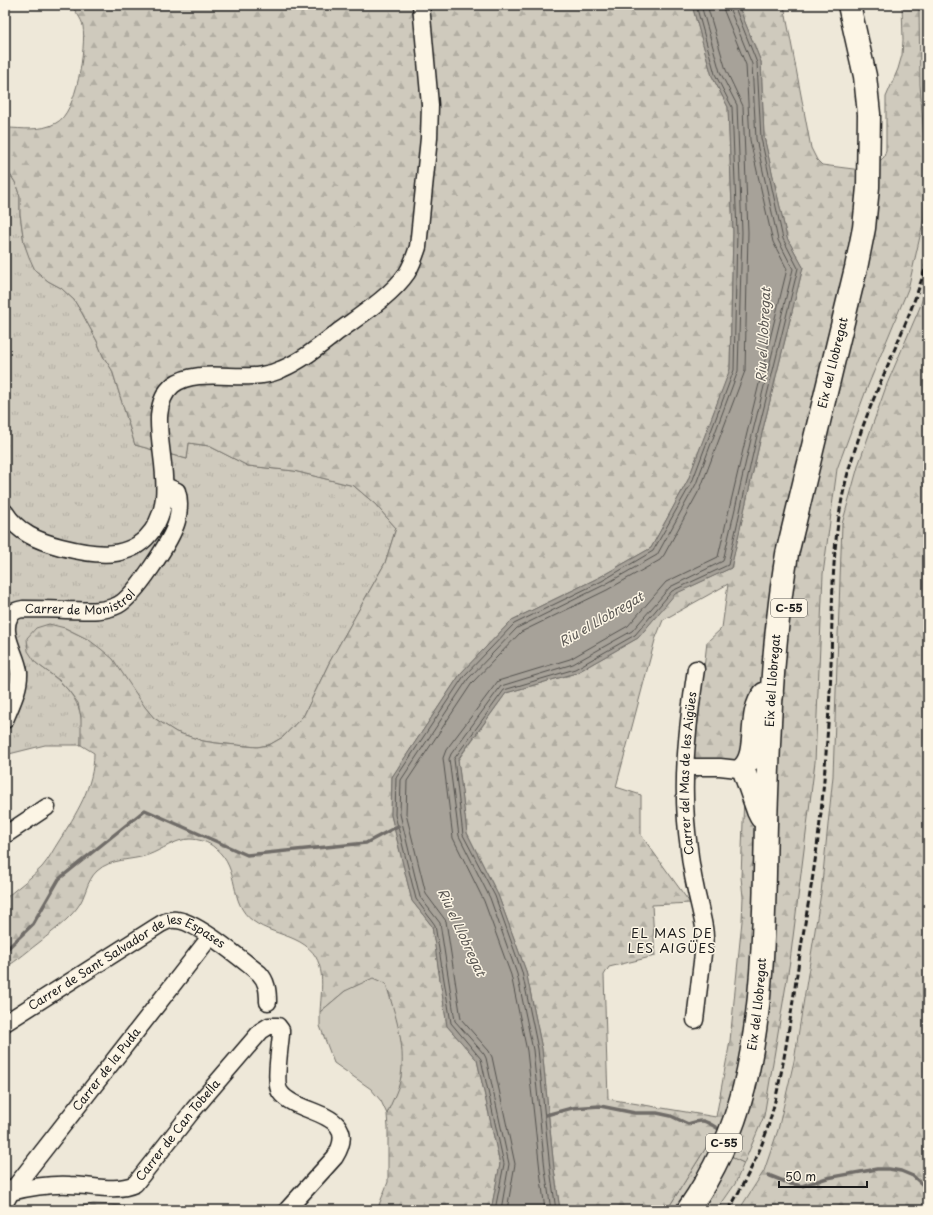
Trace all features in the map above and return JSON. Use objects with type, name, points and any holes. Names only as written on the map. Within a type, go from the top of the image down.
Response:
[{"type":"highway","name":"Eix del Llobregat","points":[[688,1210],[709,1175],[734,1120],[744,1088],[753,1045],[764,912],[766,820],[772,695],[781,590],[787,554],[856,268],[864,221],[868,187],[869,114],[865,76],[849,5]]},
{"type":"highway","name":"Eix del Llobregat","points":[[702,1210],[716,1190],[744,1121],[758,1068],[765,1027],[772,961],[780,734],[789,605],[798,550],[851,336],[861,289],[870,242],[876,196],[879,127],[877,91],[873,64],[858,5]]},
{"type":"highway","points":[[766,820],[761,817],[758,811],[743,768],[746,765],[750,754],[755,715],[759,703],[764,694],[772,695]]},
{"type":"street","points":[[5,512],[10,520],[20,530],[43,542],[65,548],[91,553],[107,554],[120,553],[138,545],[154,528],[161,512],[165,496],[159,422],[161,404],[166,394],[174,385],[182,380],[194,377],[259,376],[286,368],[363,314],[399,283],[412,264],[418,247],[429,138],[430,105],[421,5]]},
{"type":"street","name":"Carrer de Monistrol","points":[[5,720],[17,689],[18,672],[6,632],[8,620],[17,610],[107,609],[117,606],[127,599],[158,556],[177,522],[179,508],[177,491],[165,486]]},
{"type":"street","name":"Carrer del Mas de les Aigües","points":[[695,1020],[705,937],[705,928],[694,879],[686,823],[688,729],[696,669]]},
{"type":"street","points":[[686,767],[743,768]]},
{"type":"street","points":[[5,835],[47,807]]},
{"type":"street","name":"Carrer de Sant Salvador de les Espases","points":[[5,1023],[166,921],[174,919],[182,920],[193,925],[226,947],[263,977],[267,987],[268,1002]]},
{"type":"street","name":"Carrer de la Puda","points":[[7,1194],[210,937]]},
{"type":"street","name":"Carrer de Can Tobella","points":[[7,1194],[34,1186],[70,1185],[122,1189],[135,1184],[194,1109],[261,1031],[269,1026],[278,1026],[281,1030],[279,1064],[276,1080],[279,1091],[286,1098],[305,1108],[328,1117],[336,1124],[342,1137],[340,1149],[335,1157],[287,1210]]},
{"type":"shaded area","points":[[919,5],[928,5],[928,280],[920,307],[887,384],[859,463],[842,524],[833,776],[821,893],[793,1061],[778,1130],[764,1171],[739,1210],[717,1210],[735,1184],[764,1116],[823,573],[837,469],[865,393],[908,289],[924,219],[926,168],[920,84]]},
{"type":"green space","points":[[71,5],[692,5],[712,76],[728,107],[733,232],[730,370],[688,480],[651,548],[600,577],[512,620],[461,673],[392,777],[391,815],[412,901],[432,926],[447,1026],[477,1060],[500,1165],[491,1210],[377,1210],[388,1182],[387,1114],[401,1077],[390,996],[386,984],[345,991],[320,1012],[322,979],[318,961],[313,952],[305,945],[294,939],[258,924],[245,913],[240,905],[229,866],[223,857],[210,844],[203,841],[184,839],[148,855],[115,862],[103,867],[90,879],[80,904],[69,917],[60,926],[5,968],[5,901],[9,895],[42,867],[72,821],[83,800],[91,777],[94,753],[81,745],[81,717],[78,703],[59,680],[36,663],[28,651],[27,638],[36,628],[49,624],[65,628],[89,640],[113,659],[154,718],[176,732],[203,741],[216,743],[257,747],[269,745],[283,737],[304,715],[329,663],[385,563],[396,528],[375,504],[354,486],[294,471],[248,466],[209,446],[189,443],[187,459],[135,445],[112,370],[103,356],[82,313],[74,300],[61,288],[48,281],[35,270],[24,243],[20,214],[20,197],[15,182],[5,167],[5,128],[44,128],[56,123],[63,117],[70,107],[78,79],[84,36],[81,21]]},
{"type":"green space","points":[[738,5],[784,5],[811,148],[817,160],[822,165],[869,171],[884,157],[886,150],[886,97],[898,69],[902,55],[902,5],[919,5],[920,84],[926,168],[924,219],[908,289],[865,393],[837,469],[823,574],[815,762],[790,961],[764,1116],[744,1163],[707,1146],[667,1210],[560,1210],[554,1169],[542,1049],[526,971],[498,895],[467,833],[458,760],[506,693],[576,673],[638,638],[674,594],[731,568],[760,441],[803,267],[787,238],[764,137],[761,62]],"holes":[[[728,584],[722,628],[707,642],[691,783],[701,774],[720,772],[736,777],[744,795],[741,877],[743,897],[742,921],[730,1041],[716,1117],[608,1099],[604,975],[609,967],[655,956],[652,905],[690,903],[641,835],[641,795],[616,787],[655,640],[663,620]]]},
{"type":"green space","points":[[5,167],[15,182],[20,197],[20,214],[24,243],[35,270],[48,281],[61,288],[74,300],[82,313],[103,356],[112,370],[135,445],[187,459],[189,443],[209,446],[248,466],[294,471],[354,486],[375,504],[396,528],[385,563],[329,663],[304,715],[283,737],[269,745],[257,747],[216,743],[203,741],[176,732],[154,718],[89,640],[65,628],[36,663],[58,680],[75,700],[82,720],[81,745],[45,745],[5,755]]},
{"type":"green space","points":[[928,280],[928,1210],[739,1210],[764,1171],[778,1130],[794,1061],[821,893],[833,776],[842,524],[859,463],[887,384],[920,307]]},
{"type":"green space","points":[[373,978],[386,984],[401,1041],[402,1064],[400,1080],[387,1114],[381,1101],[371,1089],[334,1063],[320,1026],[320,1012],[345,991]]},
{"type":"green space","points":[[707,1146],[744,1163],[735,1184],[717,1210],[667,1210]]},
{"type":"green space","points":[[93,1204],[119,1205],[131,1210],[60,1210]]},
{"type":"water","name":"Riu el Llobregat","points":[[692,5],[738,5],[761,62],[764,137],[787,238],[803,267],[760,441],[731,568],[675,594],[638,638],[576,673],[506,693],[458,759],[467,833],[498,895],[526,971],[542,1049],[554,1169],[560,1210],[491,1210],[500,1164],[477,1060],[447,1026],[432,926],[412,901],[391,815],[392,777],[461,673],[512,620],[600,577],[651,548],[688,480],[730,369],[733,232],[728,107],[712,76]]},
{"type":"waterway","points":[[5,951],[33,924],[59,879],[145,810],[247,855],[366,843],[398,826]]},
{"type":"waterway","points":[[546,1115],[572,1108],[600,1106],[635,1113],[657,1113],[671,1116],[688,1124],[703,1121],[717,1128]]},
{"type":"waterway","points":[[768,1175],[791,1184],[802,1186],[827,1178],[877,1169],[889,1169],[901,1171],[913,1176],[928,1192]]},
{"type":"railway","points":[[729,1210],[755,1161],[773,1109],[786,1046],[814,870],[825,766],[830,692],[832,601],[840,510],[856,445],[906,322],[928,259]]},
{"type":"district","name":"EL MAS DE LES AIGÜES","points":[[672,940]]}]
